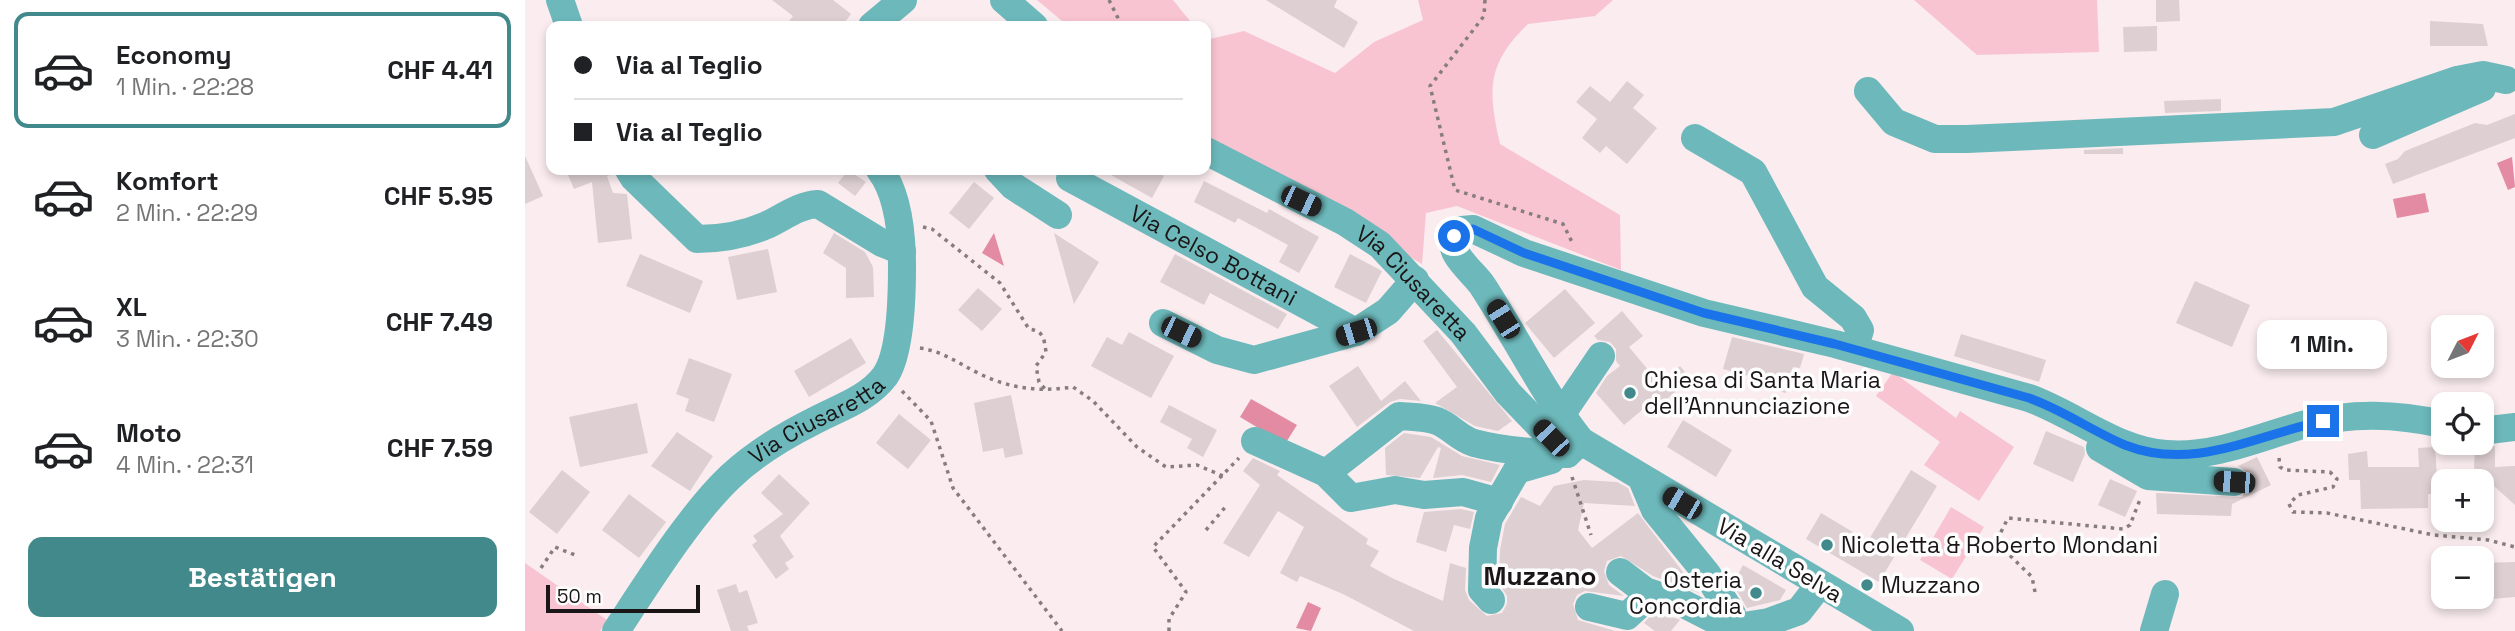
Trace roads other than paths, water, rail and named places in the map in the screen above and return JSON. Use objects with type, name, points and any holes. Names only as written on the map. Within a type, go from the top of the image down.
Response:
[{"type":"street","points":[[560,0],[567,21]]},
{"type":"street","points":[[878,21],[903,0]]},
{"type":"street","points":[[1004,0],[1028,21]]},
{"type":"street","points":[[1868,91],[1894,122],[1935,139],[1967,139],[2334,122],[2457,80],[2483,75],[2510,80]]},
{"type":"street","points":[[2374,135],[2510,80]]},
{"type":"street","points":[[1695,138],[1752,172],[1815,287],[1853,318],[1860,330],[1854,349]]},
{"type":"street","name":"Via Ciusaretta","points":[[1211,154],[1345,222],[1380,244],[1463,332],[1508,393],[1574,448]]},
{"type":"street","points":[[632,175],[697,239],[720,239],[744,233],[793,211],[818,204],[882,243],[900,239]]},
{"type":"street","name":"Via Ciusaretta","points":[[617,631],[702,510],[729,478],[767,448],[871,392],[887,374],[895,345],[902,293],[897,209],[882,175]]},
{"type":"street","points":[[1003,175],[1013,186],[1058,215]]},
{"type":"street","name":"Via Celso Bottani","points":[[1070,178],[1356,332]]},
{"type":"street","points":[[1574,448],[1561,415],[1483,286],[1454,251],[1452,241],[1462,230],[1483,232],[1524,253],[1704,313],[1854,349],[2029,398],[2071,416],[2128,446],[2182,455],[2224,449],[2306,424],[2361,415],[2405,416],[2431,421]]},
{"type":"street","points":[[1164,323],[1217,350],[1254,360],[1356,332],[1388,311],[1415,280]]},
{"type":"street","points":[[1561,415],[1601,356]]},
{"type":"street","points":[[1326,474],[1399,416],[1435,420],[1450,428],[1456,436],[1474,443],[1519,452],[1574,448]]},
{"type":"street","points":[[2071,416],[2086,440],[2148,477],[2234,482]]},
{"type":"street","points":[[2494,430],[2515,427]]},
{"type":"street","points":[[1255,441],[1326,474],[1351,498],[1395,490],[1424,495],[1463,492],[1499,502]]},
{"type":"street","points":[[1491,600],[1482,590],[1483,548],[1489,518],[1517,470],[1574,448]]},
{"type":"street","name":"Via alla Selva","points":[[1574,448],[1633,474],[1900,631]]},
{"type":"street","points":[[1633,474],[1655,510],[1707,574],[1732,614],[1732,629]]},
{"type":"street","points":[[1619,572],[1645,591],[1684,604],[1732,629],[1769,622],[1799,611],[1820,584]]},
{"type":"street","points":[[1589,607],[1627,616],[1640,604],[1645,591]]},
{"type":"street","points":[[2154,631],[2165,594]]},
{"type":"place","name":"Chiesa di Santa Maria dell'Annunciazione","points":[[1630,393]]},
{"type":"place","name":"Nicoletta & Roberto Mondani","points":[[1827,545]]},
{"type":"place","name":"Muzzano","points":[[1867,585]]},
{"type":"place","name":"Osteria Concordia","points":[[1756,593]]},
{"type":"district","name":"Muzzano","points":[[1540,576]]}]
